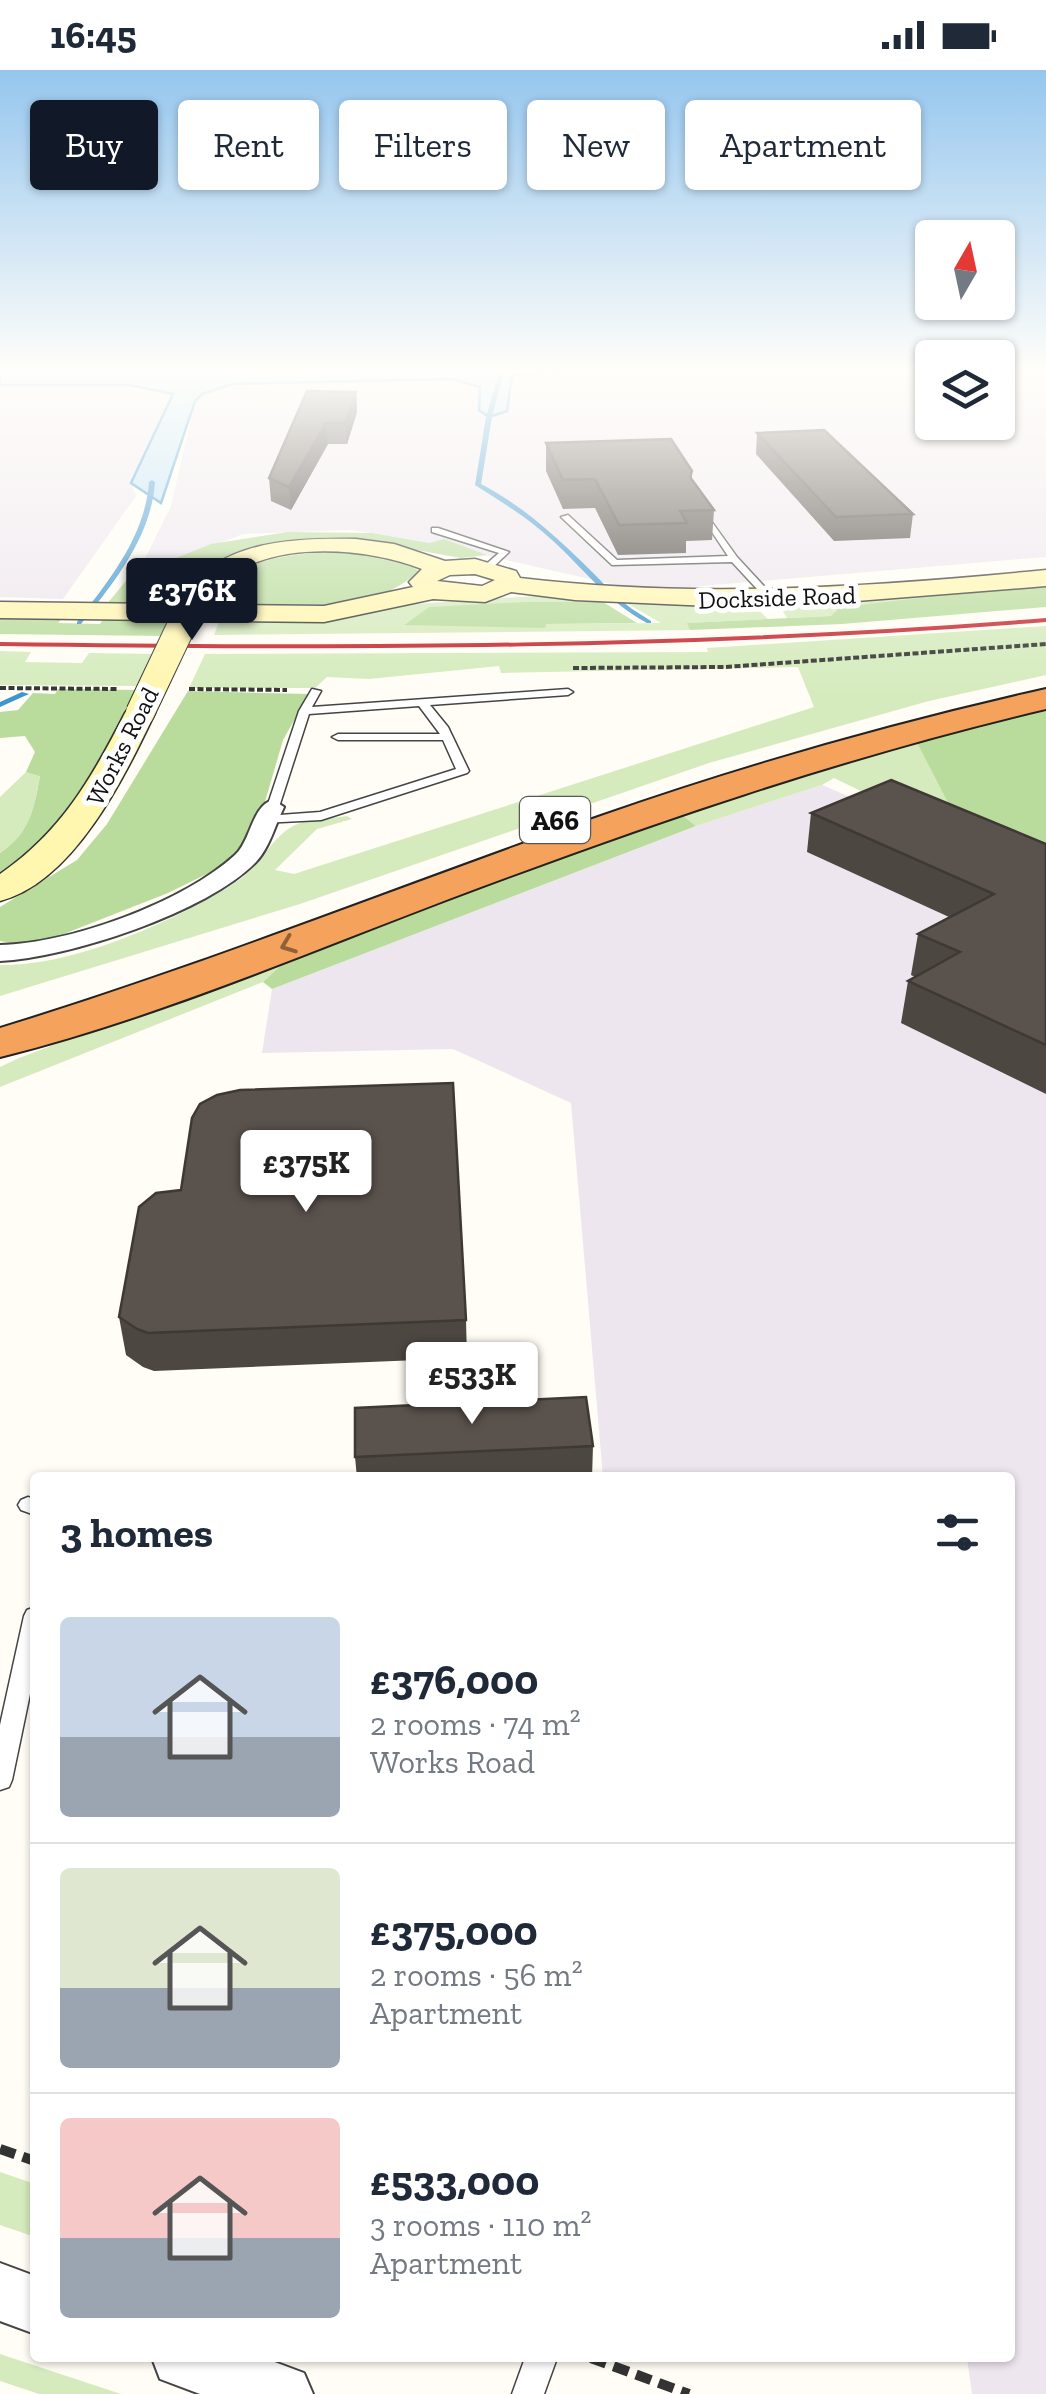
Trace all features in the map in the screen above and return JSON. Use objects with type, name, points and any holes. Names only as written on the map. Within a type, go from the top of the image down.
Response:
[{"type":"highway","name":"A66","points":[[0,1043],[74,1006],[591,807],[854,727],[1046,681]]},
{"type":"highway","name":"A66","points":[[0,1012],[74,1006],[890,738],[1046,699]]},
{"type":"highway","name":"A66","points":[[0,1003],[74,1006]]},
{"type":"highway","name":"A66","points":[[0,1054],[74,1006]]},
{"type":"main road","name":"Works Road","points":[[0,890],[41,864],[82,822],[208,577],[240,560],[313,547],[376,548],[404,554],[438,580]]},
{"type":"main road","name":"Dockside Road","points":[[438,580],[468,596],[497,576],[592,594],[772,600],[1046,578]]},
{"type":"main road","points":[[0,610],[324,614],[438,580]]},
{"type":"street","points":[[0,953],[16,955],[71,942],[160,910],[248,856],[269,814]]},
{"type":"street","points":[[0,2292],[30,2303]]},
{"type":"street","points":[[193,2362],[283,2394]]},
{"type":"lane","points":[[695,504],[734,560],[772,600]]},
{"type":"lane","points":[[566,518],[616,563],[734,560]]},
{"type":"lane","points":[[435,530],[506,552],[497,576]]},
{"type":"lane","points":[[316,690],[304,712],[269,814],[322,816],[462,771],[446,737],[421,702]]},
{"type":"lane","points":[[304,712],[568,692]]},
{"type":"lane","points":[[338,738],[446,737]]},
{"type":"lane","points":[[0,1780],[30,1639]]},
{"type":"lane","points":[[528,2394],[540,2362]]},
{"type":"path","points":[[559,668],[725,667],[1046,644]]},
{"type":"path","points":[[0,2149],[30,2159]]},
{"type":"path","points":[[602,2362],[690,2394]]},
{"type":"shaded area","points":[[0,478],[133,478],[136,496],[63,599],[0,597]]},
{"type":"shaded area","points":[[177,478],[1046,478],[1046,557],[643,591],[421,541],[352,530],[243,534],[137,575],[171,506]]},
{"type":"shaded area","points":[[822,785],[1046,879],[1046,2394],[972,2394],[968,2362],[1015,2362],[1015,1472],[603,1472],[571,1103],[453,1049],[262,1053],[272,989],[696,826]]},
{"type":"green space","points":[[288,532],[372,533],[430,543],[444,539],[487,555],[461,558],[372,542],[218,563],[204,571],[178,606],[106,605],[145,558],[174,559],[211,544]]},
{"type":"green space","points":[[335,552],[389,558],[419,571],[399,586],[351,603],[299,608],[222,607],[235,577],[255,564]]},
{"type":"green space","points":[[1046,584],[1046,607],[842,624],[690,630],[687,623],[831,616],[840,607]]},
{"type":"green space","points":[[990,589],[977,594],[840,607],[831,616],[787,618],[780,606]]},
{"type":"green space","points":[[536,596],[603,602],[430,607],[405,624],[544,627],[661,623],[623,601],[752,604],[768,619],[688,623],[690,630],[214,635],[220,619],[330,618],[413,604]]},
{"type":"green space","points":[[603,602],[637,623],[546,624],[545,628],[404,625],[429,607]]},
{"type":"green space","points":[[0,614],[65,615],[58,623],[100,624],[105,616],[177,617],[167,636],[0,634]]},
{"type":"green space","points":[[1046,626],[1046,675],[929,701],[709,763],[300,904],[0,996],[0,965],[60,958],[92,949],[186,911],[239,880],[285,831],[299,823],[347,816],[352,819],[317,829],[275,870],[294,874],[814,707],[798,667],[501,673],[499,666],[369,679],[327,677],[315,688],[189,688],[205,654],[708,652],[707,648]]},
{"type":"green space","points":[[0,651],[31,652],[25,662],[82,663],[89,653],[158,654],[142,686],[0,685]]},
{"type":"green space","points":[[58,689],[138,690],[79,813],[0,875],[0,853],[24,829],[33,810],[40,776],[26,772],[35,752],[25,736],[0,738],[0,712],[18,710],[33,693],[55,694]]},
{"type":"green space","points":[[188,691],[309,694],[283,740],[260,819],[229,863],[168,893],[56,937],[17,944],[0,941],[0,907],[77,860],[107,824]]},
{"type":"green space","points":[[1046,709],[1046,849],[949,805],[916,741]]},
{"type":"green space","points":[[916,741],[949,805],[900,810],[834,778],[696,826],[681,814]]},
{"type":"green space","points":[[26,772],[40,775],[33,809],[18,837],[0,853],[0,797]]},
{"type":"green space","points":[[681,814],[696,826],[272,989],[263,982],[291,956]]},
{"type":"green space","points":[[291,956],[263,982],[0,1087],[0,1067],[19,1058]]},
{"type":"green space","points":[[0,2172],[30,2182],[30,2235],[0,2225]]},
{"type":"green space","points":[[0,2354],[121,2394],[39,2394],[0,2381]]},
{"type":"water","points":[[133,478],[169,478],[161,503],[131,483]]},
{"type":"building","points":[[270,478],[294,478],[289,487]]},
{"type":"building","points":[[562,478],[691,478],[714,510],[680,511],[687,523],[619,525],[595,479]]},
{"type":"building","points":[[800,478],[875,478],[913,514],[836,517]]},
{"type":"building","points":[[891,780],[1046,844],[1046,1045],[908,981],[960,952],[918,934],[994,894],[811,813]]},
{"type":"building","points":[[453,1083],[466,1320],[148,1333],[119,1317],[139,1207],[156,1193],[181,1190],[192,1118],[200,1104],[240,1090]]},
{"type":"building","points":[[586,1397],[593,1446],[355,1457],[355,1408]]},
{"type":"waterway","points":[[479,478],[478,485],[537,524],[622,605],[649,622]]},
{"type":"waterway","points":[[79,623],[137,538],[151,500],[152,482]]},
{"type":"waterway","points":[[0,705],[25,694]]},
{"type":"railway","points":[[0,644],[262,646],[654,641],[1046,620]]}]
